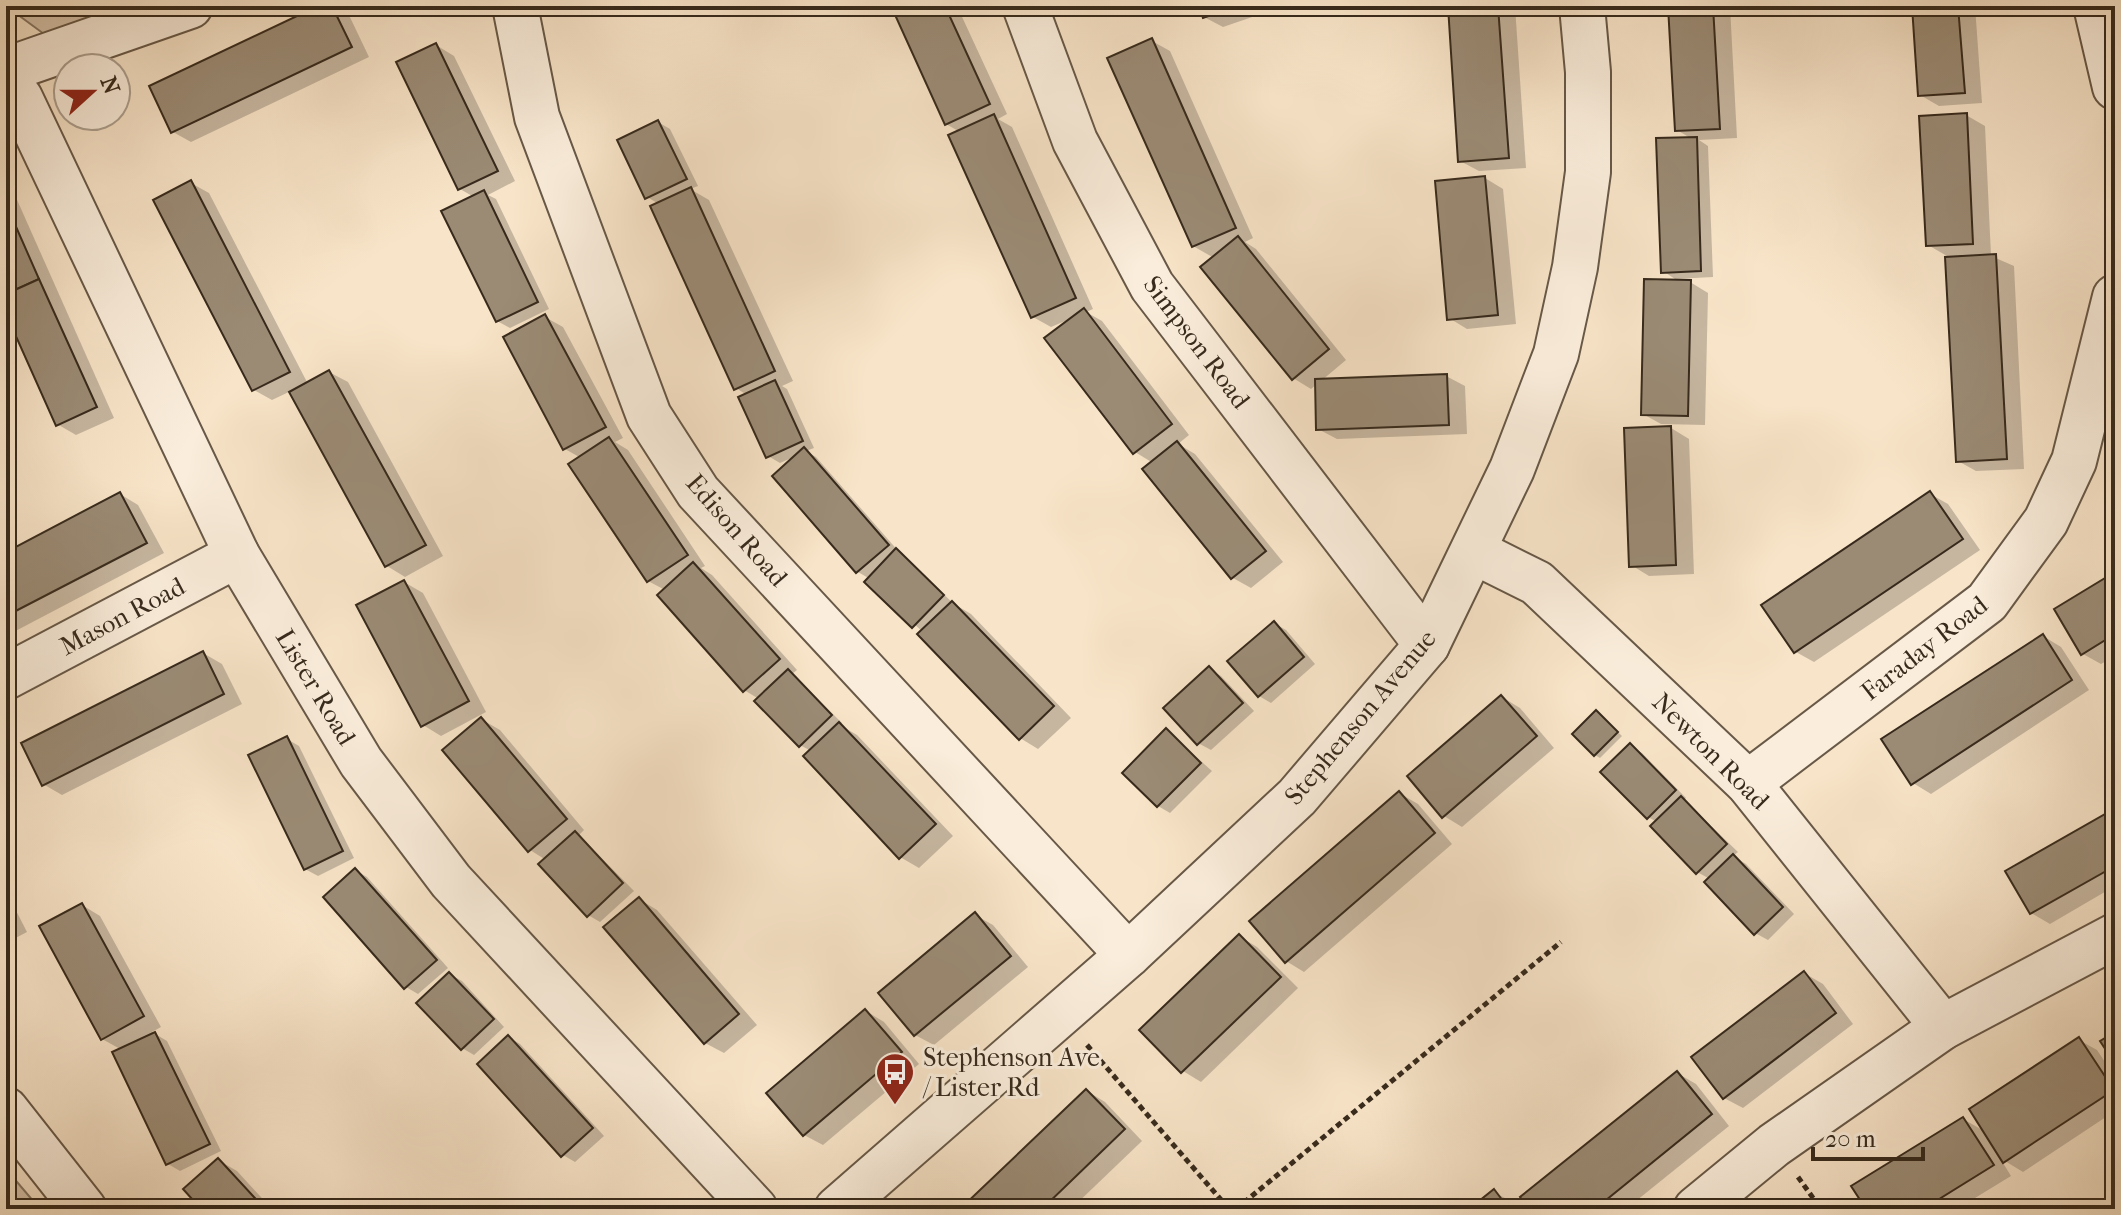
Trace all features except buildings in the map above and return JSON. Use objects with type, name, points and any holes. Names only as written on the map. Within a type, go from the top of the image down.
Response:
[{"type":"street","points":[[6,70],[190,6]]},
{"type":"street","name":"Edison Road","points":[[515,6],[537,117],[649,416],[698,492],[1128,955]]},
{"type":"street","name":"Simpson Road","points":[[1025,6],[1075,141],[1152,286],[1427,645]]},
{"type":"street","name":"Stephenson Avenue","points":[[837,1209],[1128,955],[1297,797],[1427,645],[1512,469],[1556,354],[1575,267],[1588,172],[1588,72],[1582,6]]},
{"type":"street","points":[[2096,6],[2115,87]]},
{"type":"street","name":"Lister Road","points":[[6,79],[20,98],[237,555],[361,762],[451,881],[755,1209]]},
{"type":"street","name":"Faraday Road","points":[[1748,783],[1987,602],[2046,521],[2074,461],[2115,297]]},
{"type":"street","name":"Newton Road","points":[[1473,551],[1537,583],[1748,783],[1943,1027]]},
{"type":"street","name":"Mason Road","points":[[6,677],[237,555]]},
{"type":"street","points":[[1696,1209],[1774,1145],[1943,1027],[2115,936]]},
{"type":"street","points":[[6,1110],[84,1209]]},
{"type":"path","points":[[1236,1209],[1561,942]]},
{"type":"path","points":[[1060,1014],[1229,1209]]},
{"type":"shaded area","points":[[6,6],[128,6],[44,34]]},
{"type":"shaded area","points":[[6,1169],[40,1209],[6,1209]]},
{"type":"place","name":"Stephenson Ave / Lister Rd","points":[[895,1106]]}]
